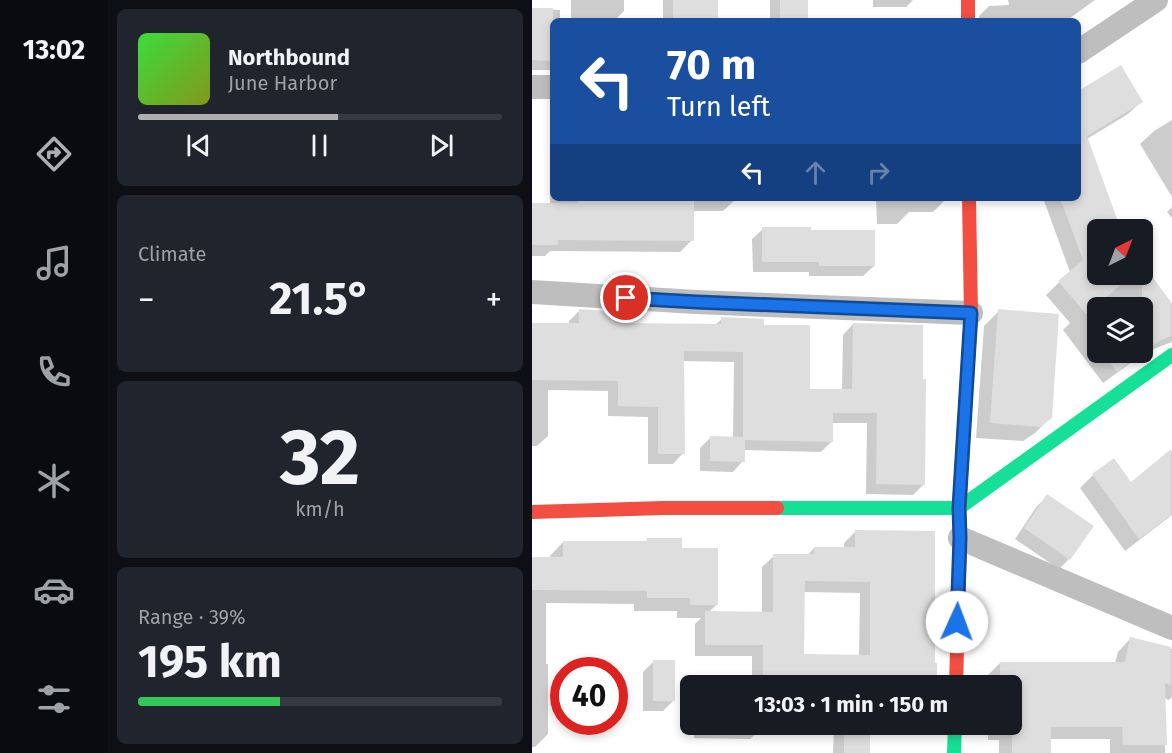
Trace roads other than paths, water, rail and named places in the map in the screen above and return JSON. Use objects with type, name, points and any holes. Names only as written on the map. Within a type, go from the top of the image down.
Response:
[{"type":"street","points":[[968,0],[968,18]]},
{"type":"street","points":[[1081,50],[1156,0]]},
{"type":"street","points":[[532,87],[550,87]]},
{"type":"street","points":[[956,675],[959,508],[971,313],[969,201]]},
{"type":"street","points":[[532,292],[697,302],[971,313]]},
{"type":"street","points":[[532,512],[663,508],[959,508],[1171,355]]},
{"type":"street","points":[[960,538],[1171,628]]},
{"type":"street","points":[[954,753],[955,735]]}]
